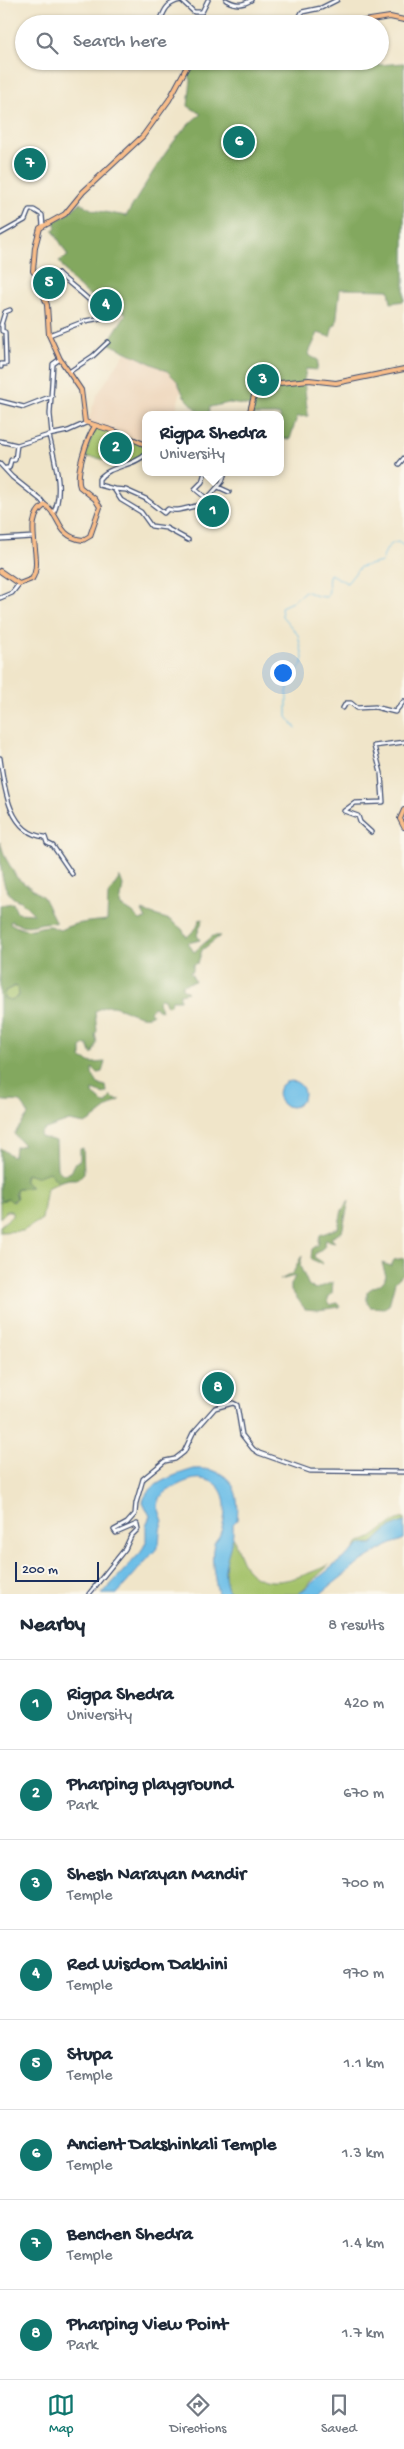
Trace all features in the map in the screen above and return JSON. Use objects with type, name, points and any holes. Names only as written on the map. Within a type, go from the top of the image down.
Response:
[{"type":"main road","points":[[389,17],[404,20]]},
{"type":"main road","points":[[142,443],[114,431],[86,423],[81,390],[60,359],[49,335],[47,306],[33,266],[37,236],[40,228],[65,214],[84,192],[143,136],[169,100],[185,70]]},
{"type":"main road","points":[[250,411],[255,392],[261,385],[308,380],[336,383],[404,369]]},
{"type":"main road","points":[[0,572],[19,584],[29,582],[35,574],[33,538],[35,521],[45,506],[53,514],[59,526],[70,536],[83,540],[87,539],[93,532],[100,507],[98,502],[80,487],[78,482],[87,443],[95,426]]},
{"type":"main road","points":[[404,810],[400,819],[404,827]]},
{"type":"street","points":[[162,15],[165,8],[171,3],[181,0],[194,12],[202,12],[208,0]]},
{"type":"street","points":[[226,0],[234,4],[245,4],[250,0]]},
{"type":"street","points":[[300,15],[302,12],[321,8],[337,0]]},
{"type":"street","points":[[0,234],[25,220],[29,210],[42,216],[43,226]]},
{"type":"street","points":[[49,335],[85,321],[102,318],[96,308],[58,273]]},
{"type":"street","points":[[1,367],[1,364],[6,364],[5,332],[2,331],[1,325],[5,312],[10,310]]},
{"type":"street","points":[[69,372],[93,356],[108,342]]},
{"type":"street","points":[[53,514],[58,496],[50,414],[53,364],[60,359]]},
{"type":"street","points":[[0,401],[24,407],[52,396]]},
{"type":"street","points":[[0,441],[17,445],[51,434],[68,431],[86,423]]},
{"type":"street","points":[[6,468],[10,468],[11,460],[15,460],[17,445]]},
{"type":"street","points":[[142,457],[135,462],[100,476],[99,485],[126,490],[146,499],[164,513],[168,509],[176,510],[194,504],[198,506],[207,499],[224,476]]},
{"type":"street","points":[[399,464],[404,458]]},
{"type":"street","points":[[0,464],[6,468],[12,477],[42,500],[45,506]]},
{"type":"street","points":[[204,476],[202,482],[195,489],[207,499]]},
{"type":"street","points":[[218,486],[229,492]]},
{"type":"street","points":[[114,489],[121,500],[141,512],[151,526],[166,528],[188,540]]},
{"type":"street","points":[[0,539],[33,538]]},
{"type":"street","points":[[0,598],[12,593],[19,584]]},
{"type":"street","points":[[343,708],[346,703],[356,708],[375,707],[396,712],[404,701]]},
{"type":"street","points":[[371,832],[360,822],[358,816],[344,811],[356,803],[383,802],[381,773],[374,746],[404,742]]},
{"type":"street","points":[[0,758],[3,778],[16,818],[28,833],[45,837],[72,874]]},
{"type":"street","points":[[89,1594],[125,1549],[131,1536],[138,1528],[137,1524],[116,1532],[114,1530],[127,1523],[135,1514],[143,1479],[165,1461],[175,1459],[184,1452],[198,1426],[218,1406],[233,1403],[237,1405],[242,1435],[253,1449],[304,1470],[404,1472]]},
{"type":"shaded area","points":[[125,353],[151,361],[167,371],[177,381],[181,390],[176,411],[142,411],[142,444],[87,424],[97,395]]},
{"type":"green space","points":[[404,63],[404,301],[391,303],[389,290],[340,289],[336,325],[333,326],[330,337],[318,333],[308,355],[318,360],[317,370],[306,369],[304,381],[308,416],[297,417],[290,439],[284,438],[284,411],[249,411],[250,406],[229,403],[210,407],[209,411],[198,411],[184,396],[177,381],[167,371],[110,344],[108,342],[126,314],[103,292],[93,298],[73,282],[59,261],[68,256],[53,230],[56,227],[54,221],[65,216],[80,203],[93,210],[126,216],[170,147],[180,134],[201,114],[188,106],[191,80],[186,70],[389,70],[389,64]]},
{"type":"green space","points":[[95,426],[142,444],[142,456],[126,466],[98,458],[85,457]]},
{"type":"green space","points":[[0,842],[5,857],[17,878],[43,897],[56,923],[24,926],[11,921],[10,923],[17,927],[30,929],[52,926],[60,930],[77,924],[107,920],[108,895],[120,877],[123,885],[120,905],[140,920],[146,919],[142,911],[170,920],[182,929],[187,937],[197,927],[199,920],[203,919],[197,935],[200,940],[188,943],[194,952],[213,936],[220,936],[202,950],[198,963],[193,965],[193,971],[190,972],[195,981],[182,985],[182,988],[188,992],[180,994],[180,1000],[172,1000],[170,1005],[167,1006],[164,999],[161,998],[158,1002],[162,1011],[154,1007],[150,1011],[152,1015],[145,1016],[110,1006],[103,1007],[95,1012],[97,1043],[92,1055],[88,1045],[84,1045],[81,1048],[81,1058],[92,1063],[105,1062],[102,1072],[98,1073],[92,1068],[92,1074],[98,1084],[106,1086],[107,1092],[104,1094],[93,1090],[93,1094],[103,1103],[107,1103],[111,1096],[114,1099],[120,1100],[85,1124],[69,1121],[43,1130],[40,1134],[41,1137],[56,1141],[57,1169],[64,1175],[71,1172],[76,1162],[80,1160],[80,1149],[83,1148],[84,1173],[78,1179],[58,1182],[49,1172],[36,1177],[26,1174],[24,1181],[31,1187],[17,1188],[15,1193],[17,1197],[12,1202],[8,1198],[0,1202],[0,1148],[12,1156],[14,1155],[15,1147],[24,1145],[14,1134],[28,1115],[26,1109],[20,1103],[0,1100],[0,905],[13,903],[17,913],[34,914],[21,901],[14,898],[5,886],[1,869]],"holes":[[[15,986],[18,988],[19,996],[11,1000],[4,998],[5,991]]]},
{"type":"green space","points":[[15,986],[18,988],[19,996],[11,1000],[5,999],[3,996],[5,991]]},
{"type":"green space","points":[[46,1172],[51,1172],[58,1182],[47,1188],[42,1219],[23,1231],[0,1232],[0,1226],[13,1215],[11,1211],[7,1211],[0,1218],[0,1201],[8,1198],[14,1202],[16,1199],[16,1189],[24,1187],[26,1174],[36,1177]]},
{"type":"green space","points":[[349,1201],[342,1232],[331,1238],[335,1242],[326,1240],[324,1247],[315,1254],[314,1257],[322,1262],[322,1264],[311,1259],[312,1249],[318,1245],[320,1235],[338,1228],[342,1210]]},
{"type":"green space","points":[[302,1255],[300,1266],[309,1286],[316,1289],[333,1282],[332,1293],[328,1298],[328,1303],[330,1305],[337,1303],[340,1307],[318,1310],[305,1309],[291,1290],[295,1276],[280,1280],[293,1273]]},
{"type":"green space","points":[[404,1258],[404,1273],[395,1282],[389,1305],[384,1308],[370,1307],[367,1302],[367,1292],[385,1280],[386,1276],[382,1263],[391,1266],[394,1260]]},
{"type":"green space","points":[[404,1518],[404,1522],[389,1529],[372,1544],[361,1544],[352,1552],[359,1542],[371,1538],[392,1523]]},
{"type":"green space","points":[[232,1535],[246,1568],[255,1576],[264,1580],[286,1580],[329,1565],[298,1594],[230,1594],[225,1579],[225,1572]]},
{"type":"water","points":[[291,1081],[300,1085],[304,1094],[300,1103],[291,1107],[282,1103],[278,1094],[282,1085]]},
{"type":"water","points":[[194,1469],[206,1469],[224,1476],[230,1482],[237,1498],[237,1520],[233,1524],[233,1533],[225,1566],[226,1584],[230,1594],[218,1594],[214,1576],[213,1550],[215,1541],[223,1526],[225,1508],[222,1492],[210,1481],[196,1479],[178,1485],[159,1498],[158,1507],[163,1521],[158,1547],[117,1594],[102,1594],[141,1552],[146,1542],[146,1525],[150,1516],[143,1502],[146,1495],[164,1480]]},
{"type":"water","points":[[404,1522],[404,1539],[387,1546],[362,1561],[320,1594],[298,1594],[361,1544],[372,1544],[389,1528]]},
{"type":"waterway","points":[[296,728],[287,717],[287,692],[290,682],[302,664],[303,657],[298,635],[282,616],[281,607],[292,602],[305,591],[317,596],[326,597],[329,592],[330,574],[347,583],[360,567],[382,562],[385,551],[391,544],[398,542],[404,546]]},
{"type":"place","name":"Ancient Dakshinkali Temple","points":[[239,142]]},
{"type":"place","name":"Benchen Shedra","points":[[30,164]]},
{"type":"place","name":"Stupa","points":[[49,283]]},
{"type":"place","name":"Red Wisdom Dakhini","points":[[106,305]]},
{"type":"place","name":"Shesh Narayan Mandir","points":[[263,380]]},
{"type":"place","name":"Pharping playground","points":[[116,448]]},
{"type":"place","name":"Rigpa Shedra","points":[[213,511]]},
{"type":"place","name":"Pharping View Point","points":[[218,1388]]}]
